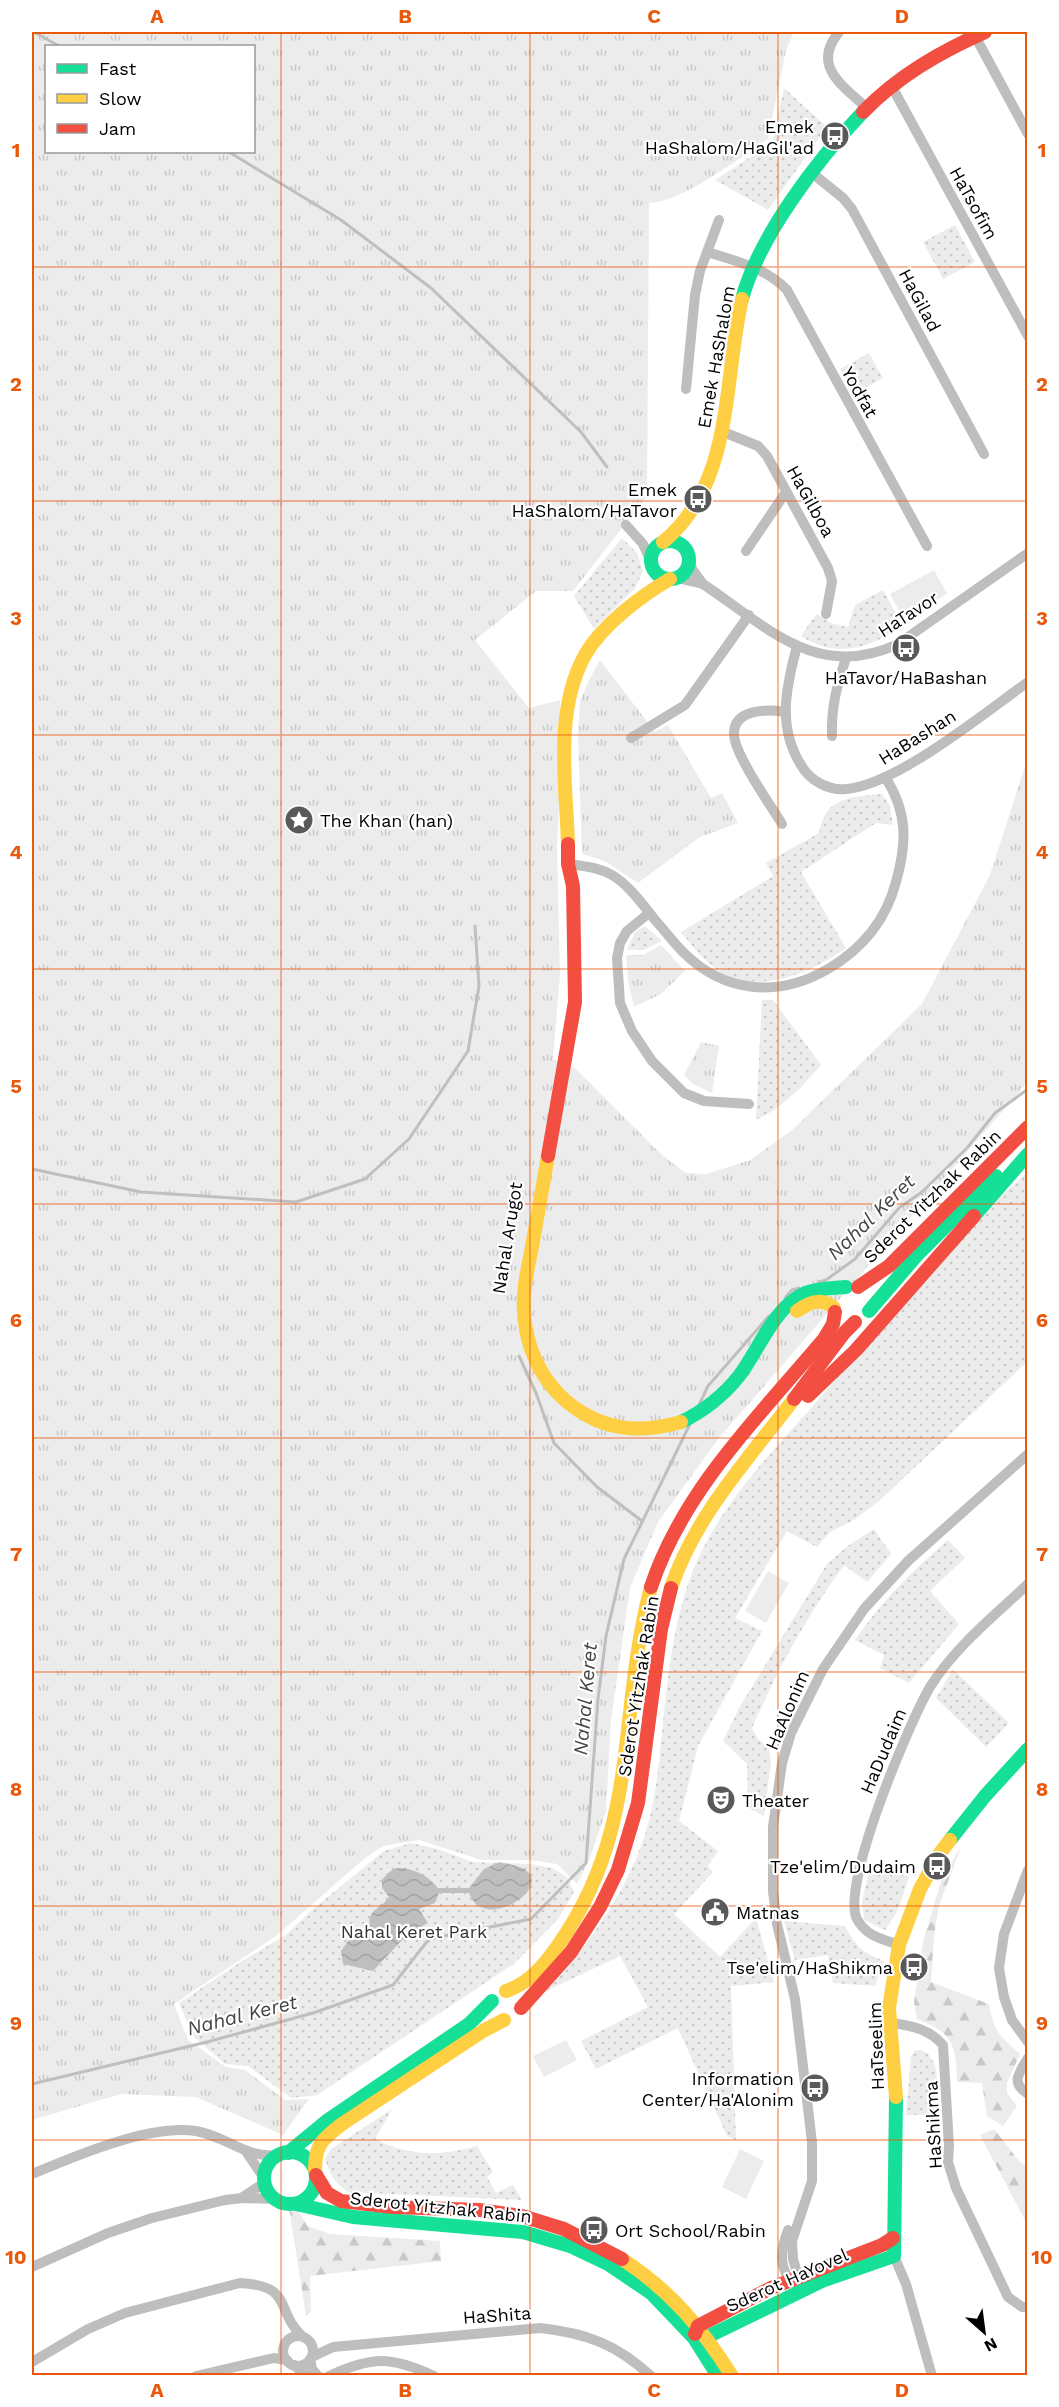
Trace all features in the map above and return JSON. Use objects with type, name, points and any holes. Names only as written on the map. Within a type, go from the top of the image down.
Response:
[{"type":"main road","name":"Emek HaShalom","points":[[661,542],[683,526],[698,500],[718,452],[736,327],[744,293],[753,267],[791,202],[844,130],[891,85],[937,54],[980,34]]},
{"type":"main road","name":"Emek HaShalom","points":[[689,557],[691,526],[698,500]]},
{"type":"main road","points":[[661,542],[678,542],[689,557],[685,573],[674,578],[657,575],[652,565],[651,553],[661,542]]},
{"type":"main road","name":"Nahal Arugot","points":[[639,600],[645,592],[652,565]]},
{"type":"main road","name":"Nahal Arugot","points":[[674,578],[656,586],[598,636],[585,655],[574,680],[568,706],[565,735],[568,864],[573,886],[575,1008],[524,1294],[523,1314],[527,1337],[534,1359],[545,1380],[567,1404],[598,1423],[631,1430],[669,1426],[699,1412],[725,1392],[781,1314],[798,1297],[813,1290],[852,1287]]},
{"type":"main road","name":"Nahal Arugot","points":[[568,864],[563,884],[566,1008],[514,1299],[515,1331],[525,1362],[532,1375],[556,1407],[567,1417],[593,1431],[629,1440],[669,1435],[705,1419],[728,1402],[789,1319],[803,1306],[815,1301],[826,1301],[835,1310]]},
{"type":"main road","name":"Sderot Yitzhak Rabin","points":[[852,1287],[874,1278],[889,1266],[979,1173],[1028,1127]]},
{"type":"main road","name":"Sderot Yitzhak Rabin","points":[[869,1311],[916,1255],[1028,1146]]},
{"type":"main road","points":[[754,1450],[856,1350],[1028,1154]]},
{"type":"main road","points":[[852,1287],[863,1289],[870,1299],[869,1311],[866,1316],[855,1322],[843,1321],[835,1310],[837,1294],[852,1287]]},
{"type":"main road","name":"Sderot Yitzhak Rabin","points":[[506,1990],[516,1988],[525,1982],[560,1944],[603,1865],[616,1823],[625,1781],[642,1626],[663,1555],[675,1531],[702,1489],[824,1339],[833,1323],[835,1310]]},
{"type":"main road","name":"Sderot Yitzhak Rabin","points":[[520,2008],[572,1952],[600,1907],[618,1870],[638,1803],[661,1629],[680,1562],[703,1520],[754,1450],[844,1333],[855,1322]]},
{"type":"main road","name":"HaTseelim","points":[[894,2256],[887,2242],[896,2081],[889,2008],[899,1945],[920,1889],[940,1853],[985,1796],[1028,1749]]},
{"type":"main road","points":[[506,1990],[515,1994],[520,2002],[516,2017],[504,2020],[483,2031],[342,2124],[319,2145],[315,2153],[315,2187],[310,2195],[296,2204],[288,2204],[275,2199],[267,2191],[264,2180],[267,2166],[328,2120],[469,2024],[498,1993],[506,1990]]},
{"type":"main road","points":[[492,2001],[492,2012],[499,2019],[504,2020]]},
{"type":"main road","points":[[283,2154],[304,2157],[315,2173]]},
{"type":"main road","name":"Sderot Yitzhak Rabin","points":[[315,2173],[327,2193],[341,2200],[390,2207],[500,2212],[545,2222],[570,2231],[627,2261],[651,2277],[685,2310],[700,2334]]},
{"type":"main road","name":"Sderot Yitzhak Rabin","points":[[296,2204],[353,2217],[523,2232],[563,2243],[584,2251],[634,2280],[700,2334]]},
{"type":"main road","name":"Sderot HaYovel","points":[[700,2334],[730,2309],[794,2278],[887,2242]]},
{"type":"main road","name":"Sderot HaYovel","points":[[700,2334],[873,2261],[894,2256]]},
{"type":"main road","points":[[685,2310],[702,2312],[730,2309]]},
{"type":"main road","points":[[700,2334],[718,2376]]},
{"type":"main road","points":[[700,2334],[732,2376]]},
{"type":"street","points":[[839,32],[826,55],[829,68],[836,80],[867,108]]},
{"type":"street","points":[[980,34],[1028,134]]},
{"type":"street","name":"HaTsofim","points":[[891,85],[1028,336]]},
{"type":"street","name":"HaGilad","points":[[812,173],[852,208],[984,454]]},
{"type":"street","points":[[686,389],[695,295],[700,271],[719,220]]},
{"type":"street","name":"Yodfat","points":[[707,252],[753,267],[777,280],[795,302],[828,369],[927,546]]},
{"type":"street","name":"HaGilboa","points":[[721,431],[758,447],[767,456],[828,568],[832,581],[826,614]]},
{"type":"street","points":[[746,551],[786,492]]},
{"type":"street","points":[[652,565],[644,544],[630,528],[661,542]]},
{"type":"street","name":"HaTavor","points":[[689,557],[692,569],[703,584],[797,646],[824,656],[846,658],[870,655],[898,644],[1028,552]]},
{"type":"street","name":"HaTavor","points":[[674,578],[703,584]]},
{"type":"street","points":[[631,738],[685,705],[694,696],[749,615]]},
{"type":"street","name":"HaBashan","points":[[797,646],[787,684],[784,720],[795,756],[804,771],[816,782],[831,788],[846,789],[885,777],[925,754],[1028,682]]},
{"type":"street","points":[[832,736],[834,694],[846,658]]},
{"type":"street","points":[[782,825],[739,752],[734,736],[736,724],[743,716],[768,709],[785,712]]},
{"type":"street","points":[[568,864],[598,869],[613,876],[628,888],[682,952],[702,968],[725,981],[745,988],[795,985],[844,960],[866,939],[883,918],[901,866],[904,828],[899,804],[885,777]]},
{"type":"street","points":[[649,913],[627,931],[620,943],[617,958],[620,1004],[632,1031],[652,1061],[684,1093],[704,1101],[749,1104]]},
{"type":"street","name":"HaAlonim","points":[[801,2290],[794,2278],[792,2241],[812,2181],[812,2142],[795,1999],[777,1924],[773,1891],[773,1827],[784,1756],[791,1733],[823,1669],[864,1609],[908,1561],[1028,1454]]},
{"type":"street","name":"HaDudaim","points":[[899,1945],[873,1936],[856,1917],[855,1897],[864,1856],[885,1788],[908,1731],[930,1687],[950,1661],[1028,1584]]},
{"type":"street","points":[[1028,1870],[1004,1934],[999,1968],[1004,1997],[1012,2020],[1028,2042]]},
{"type":"street","name":"HaShikma","points":[[892,2023],[922,2029],[934,2035],[943,2045],[948,2162],[956,2188],[1008,2297],[1028,2307]]},
{"type":"street","points":[[1028,2058],[1016,2078],[1017,2085],[1028,2094]]},
{"type":"street","points":[[32,2174],[104,2147],[157,2132],[196,2131],[215,2136],[261,2156],[283,2154]]},
{"type":"street","points":[[32,2267],[108,2233],[152,2218],[249,2195],[264,2180],[252,2158],[245,2151]]},
{"type":"street","points":[[240,2198],[275,2199]]},
{"type":"street","name":"HaTseelim","points":[[894,2256],[906,2284],[932,2376]]},
{"type":"street","points":[[32,2362],[88,2329],[125,2313],[240,2283],[258,2284],[269,2288],[283,2302],[290,2318],[313,2347],[312,2369],[318,2376]]},
{"type":"street","points":[[274,2358],[286,2343],[291,2327],[290,2318]]},
{"type":"street","name":"HaShita","points":[[311,2358],[333,2347],[540,2328],[567,2331],[590,2337],[617,2349],[651,2376]]},
{"type":"street","points":[[286,2343],[306,2338]]},
{"type":"street","name":"HaShita","points":[[306,2338],[333,2347]]},
{"type":"street","points":[[286,2343],[290,2362],[306,2376]]},
{"type":"street","points":[[196,2376],[274,2358],[304,2364],[311,2358]]},
{"type":"street","points":[[329,2375],[348,2366],[388,2360],[407,2363],[435,2376]]},
{"type":"green space","points":[[32,32],[794,32],[786,50],[768,139],[694,187],[678,195],[649,203],[647,496],[573,591],[536,591],[475,640],[529,708],[560,700],[561,749],[557,849],[560,975],[553,1059],[575,1068],[662,1155],[686,1173],[707,1174],[750,1160],[791,1131],[922,1004],[990,875],[1027,760],[1027,1083],[719,1438],[658,1522],[630,1588],[611,1720],[606,1812],[589,1860],[577,1884],[557,1864],[530,1860],[482,1860],[419,1840],[383,1846],[365,1858],[276,1936],[174,2004],[188,2040],[226,2067],[245,2070],[285,2100],[309,2099],[283,2135],[196,2097],[121,2094],[32,2120]]},
{"type":"green space","points":[[784,88],[827,127],[768,210],[715,180],[772,143]]},
{"type":"green space","points":[[955,225],[975,262],[943,279],[923,242]]},
{"type":"green space","points":[[869,353],[883,378],[854,394],[840,369]]},
{"type":"green space","points":[[622,538],[637,553],[643,571],[635,588],[594,629],[574,596]]},
{"type":"green space","points":[[934,570],[947,594],[903,618],[890,594]]},
{"type":"green space","points":[[883,590],[902,625],[878,640],[853,648],[840,649],[814,643],[801,636],[816,614],[833,624],[848,627],[855,605]]},
{"type":"green space","points":[[600,660],[655,732],[668,725],[711,798],[722,793],[738,823],[700,837],[638,883],[605,861],[582,854],[578,736],[580,701]]},
{"type":"green space","points":[[882,794],[890,806],[893,825],[876,823],[801,872],[846,948],[833,957],[804,972],[788,977],[755,982],[739,980],[718,970],[681,932],[773,876],[766,863],[819,833],[822,821],[833,806],[850,798]]},
{"type":"green space","points":[[645,926],[662,941],[644,950],[627,950],[635,932]]},
{"type":"green space","points":[[661,945],[685,971],[661,994],[634,1007],[628,981],[626,955],[643,955]]},
{"type":"green space","points":[[762,1000],[773,1000],[821,1065],[791,1096],[756,1120]]},
{"type":"green space","points":[[701,1042],[719,1046],[712,1093],[693,1084],[684,1075]]},
{"type":"green space","points":[[1027,1172],[1027,1362],[879,1501],[854,1520],[830,1532],[817,1547],[787,1531],[735,1618],[762,1631],[698,1746],[679,1821],[718,1851],[708,1866],[713,1872],[674,1914],[720,1957],[756,1918],[774,1982],[731,1986],[736,2140],[727,2136],[678,2028],[596,2069],[581,2041],[648,2007],[620,1956],[546,1991],[583,1947],[616,1900],[640,1848],[655,1792],[668,1675],[679,1617],[697,1561],[708,1538],[752,1476],[899,1304],[962,1234]]},
{"type":"green space","points":[[874,1529],[891,1554],[867,1582],[844,1565],[794,1644],[752,1728],[758,1739],[769,1749],[771,1761],[764,1816],[748,1807],[747,1764],[723,1741],[739,1708],[827,1564],[849,1545]]},
{"type":"green space","points":[[948,1540],[965,1558],[930,1591],[959,1624],[909,1683],[880,1668],[884,1655],[855,1640],[898,1587]]},
{"type":"green space","points":[[768,1571],[789,1583],[766,1623],[745,1611]]},
{"type":"green space","points":[[953,1669],[1009,1723],[986,1747],[936,1698]]},
{"type":"green space","name":"Nahal Keret Park","points":[[411,1843],[438,1849],[472,1862],[530,1864],[552,1868],[566,1876],[574,1892],[558,1919],[515,1963],[317,2095],[291,2098],[248,2066],[225,2064],[193,2036],[179,2003],[286,1935],[312,1910],[384,1851]]},
{"type":"green space","points":[[962,1845],[939,1905],[931,1982],[989,2004],[995,2027],[1007,2043],[1020,2054],[1007,2083],[1007,2093],[1017,2106],[1003,2126],[987,2116],[982,2083],[957,2082],[955,2058],[950,2042],[938,2029],[917,2019],[914,2002],[923,1942],[942,1878]]},
{"type":"green space","points":[[871,1864],[909,1877],[897,1912],[885,1930],[864,1920],[862,1900]]},
{"type":"green space","points":[[784,1921],[845,1926],[861,1948],[884,1961],[875,1986],[833,1983],[828,1955],[795,1960]]},
{"type":"green space","points":[[566,2040],[577,2060],[544,2077],[533,2056]]},
{"type":"green space","points":[[920,2050],[928,2054],[936,2069],[937,2088],[934,2115],[906,2115],[911,2056],[915,2051]]},
{"type":"green space","points":[[392,2109],[375,2139],[401,2149],[425,2153],[450,2152],[477,2146],[493,2172],[487,2177],[496,2193],[513,2185],[522,2200],[348,2192],[333,2178],[325,2159],[331,2149]]},
{"type":"green space","points":[[994,2129],[1019,2161],[1027,2167],[1027,2224],[980,2135]]},
{"type":"green space","points":[[740,2149],[764,2161],[746,2199],[722,2187]]},
{"type":"green space","points":[[287,2195],[308,2226],[330,2234],[440,2241],[441,2261],[310,2276],[311,2312],[306,2316]]},
{"type":"water","points":[[499,1862],[522,1868],[531,1876],[531,1885],[515,1903],[502,1908],[489,1909],[477,1905],[469,1893],[439,1893],[435,1903],[419,1909],[428,1923],[407,1935],[373,1971],[343,1964],[341,1951],[348,1941],[371,1929],[369,1923],[372,1914],[389,1897],[382,1888],[382,1880],[391,1871],[403,1868],[415,1871],[438,1888],[469,1888],[484,1869]]},
{"type":"waterway","points":[[34,32],[57,45]]},
{"type":"waterway","points":[[231,153],[341,220],[431,288],[581,432],[607,467]]},
{"type":"waterway","points":[[32,1169],[141,1192],[296,1202],[365,1179],[409,1139],[468,1051],[479,986],[475,926]]},
{"type":"waterway","name":"Nahal Keret","points":[[819,1282],[826,1280],[855,1259],[899,1208],[922,1192],[967,1148],[995,1113],[1028,1089]]},
{"type":"waterway","name":"Nahal Keret","points":[[785,1298],[792,1290],[799,1288]]},
{"type":"waterway","name":"Nahal Keret","points":[[699,1405],[708,1386],[769,1316]]},
{"type":"waterway","points":[[519,1356],[536,1393],[554,1443],[597,1487],[642,1521]]},
{"type":"waterway","name":"Nahal Keret","points":[[32,2084],[207,2042],[313,2013],[393,1985],[429,1939],[531,1919],[586,1863],[598,1699],[606,1636],[624,1559],[690,1424]]},
{"type":"traffic: fast","points":[[742,299],[762,250],[792,200],[809,175],[863,112]]},
{"type":"traffic: fast","points":[[670,541],[684,546],[689,560],[684,574],[670,579],[656,574],[651,560],[656,546],[670,541]]},
{"type":"traffic: fast","points":[[974,1216],[1028,1154]]},
{"type":"traffic: fast","points":[[869,1311],[917,1255],[996,1176]]},
{"type":"traffic: fast","points":[[681,1422],[713,1402],[733,1383],[775,1319],[794,1300],[815,1290],[846,1287]]},
{"type":"traffic: fast","points":[[950,1840],[985,1796],[1028,1749]]},
{"type":"traffic: fast","points":[[288,2153],[328,2120],[469,2024],[492,2001]]},
{"type":"traffic: fast","points":[[694,2338],[707,2337],[822,2281],[894,2256],[896,2097]]},
{"type":"traffic: fast","points":[[290,2152],[300,2154],[308,2160],[314,2168],[316,2178],[314,2188],[308,2196],[300,2202],[290,2204],[280,2202],[272,2196],[266,2188],[264,2178],[266,2168],[272,2160],[280,2154],[290,2152]]},
{"type":"traffic: fast","points":[[296,2204],[353,2217],[523,2232],[570,2246],[608,2264],[651,2293],[694,2338],[718,2376]]},
{"type":"traffic: slow","points":[[663,542],[686,518],[703,491],[714,461],[722,430],[742,299]]},
{"type":"traffic: slow","points":[[568,844],[564,772],[565,723],[575,677],[585,655],[601,633],[635,603],[670,579]]},
{"type":"traffic: slow","points":[[548,1156],[524,1295],[526,1330],[536,1362],[555,1390],[567,1402],[593,1419],[617,1427],[642,1429],[681,1422]]},
{"type":"traffic: slow","points":[[797,1311],[816,1302],[825,1303],[834,1308]]},
{"type":"traffic: slow","points":[[671,1588],[681,1562],[708,1512],[794,1399]]},
{"type":"traffic: slow","points":[[506,1991],[530,1978],[554,1951],[585,1900],[603,1857],[615,1813],[623,1770],[641,1634],[651,1587]]},
{"type":"traffic: slow","points":[[896,2097],[889,2008],[899,1945],[920,1889],[950,1840]]},
{"type":"traffic: slow","points":[[315,2170],[315,2161],[321,2143],[335,2129],[483,2031],[504,2020]]},
{"type":"traffic: slow","points":[[622,2259],[656,2284],[684,2311],[732,2376]]},
{"type":"traffic: jam","points":[[863,112],[890,87],[920,66],[985,32]]},
{"type":"traffic: jam","points":[[548,1156],[575,1002],[573,886],[568,864],[568,844]]},
{"type":"traffic: jam","points":[[858,1287],[889,1266],[1028,1127]]},
{"type":"traffic: jam","points":[[808,1396],[856,1350],[974,1216]]},
{"type":"traffic: jam","points":[[651,1587],[665,1552],[703,1486],[750,1425],[824,1339],[833,1324],[835,1312]]},
{"type":"traffic: jam","points":[[794,1399],[855,1322]]},
{"type":"traffic: jam","points":[[521,2008],[571,1952],[600,1907],[618,1870],[638,1803],[661,1629],[671,1588]]},
{"type":"traffic: jam","points":[[316,2175],[327,2193],[341,2201],[393,2207],[479,2210],[522,2216],[564,2229],[622,2259]]},
{"type":"traffic: jam","points":[[695,2334],[698,2326],[771,2288],[882,2245],[893,2238]]},
{"type":"place","name":"Emek HaShalom/HaGil'ad","points":[[835,136]]},
{"type":"place","name":"Emek HaShalom/HaTavor","points":[[698,499]]},
{"type":"place","name":"HaTavor/HaBashan","points":[[906,648]]},
{"type":"place","name":"The Khan (han)","points":[[299,820]]},
{"type":"place","name":"Theater","points":[[721,1800]]},
{"type":"place","name":"Tze'elim/Dudaim","points":[[937,1866]]},
{"type":"place","name":"Matnas","points":[[715,1912]]},
{"type":"place","name":"Tse'elim/HaShikma","points":[[914,1967]]},
{"type":"place","name":"Information Center/Ha'Alonim","points":[[815,2088]]},
{"type":"place","name":"Ort School/Rabin","points":[[594,2230]]}]
